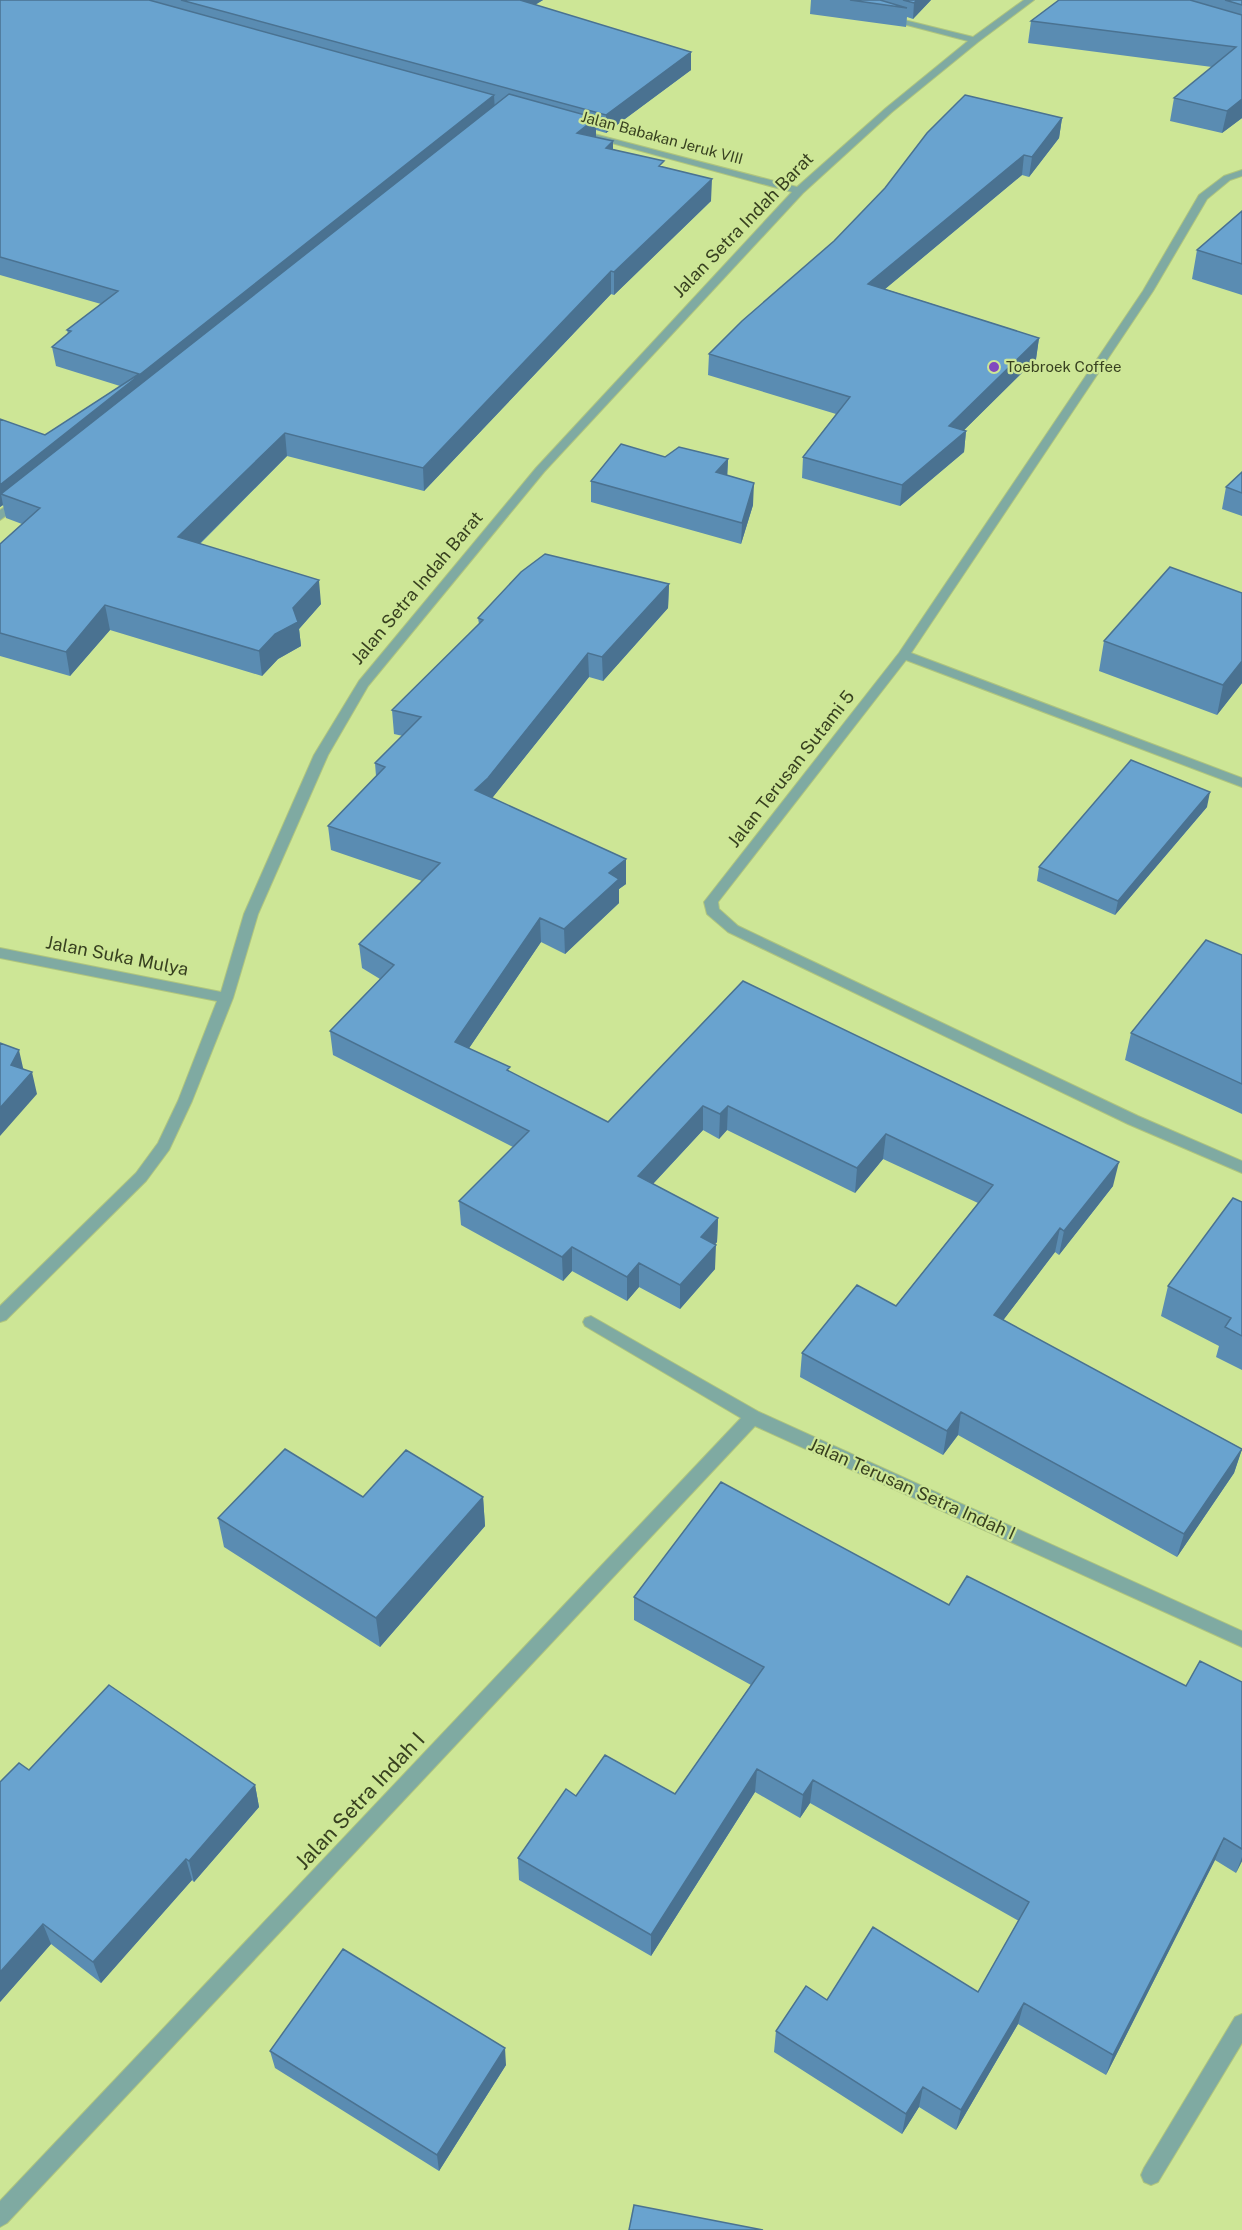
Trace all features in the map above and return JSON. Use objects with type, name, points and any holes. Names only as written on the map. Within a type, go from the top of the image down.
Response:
[{"type":"street","name":"Jalan Setra Indah Barat","points":[[0,1316],[141,1178],[164,1146],[185,1101],[226,998],[251,914],[321,755],[363,684],[540,470],[799,191],[889,110],[975,40],[1030,0]]},
{"type":"street","points":[[877,14],[975,40]]},
{"type":"street","name":"Jalan Babakan Jeruk VIII","points":[[563,127],[799,191]]},
{"type":"street","name":"Jalan Terusan Sutami 5","points":[[1242,173],[1227,178],[1203,197],[1148,291],[904,655],[711,902],[712,911],[733,929],[1133,1120],[1242,1167]]},
{"type":"street","points":[[0,516],[27,495]]},
{"type":"street","points":[[904,655],[1242,783]]},
{"type":"street","name":"Jalan Suka Mulya","points":[[0,953],[226,998]]},
{"type":"street","name":"Jalan Terusan Setra Indah I","points":[[591,1322],[753,1417],[1242,1639]]},
{"type":"street","name":"Jalan Setra Indah I","points":[[0,2216],[753,1417]]},
{"type":"street","points":[[1151,2175],[1242,2024]]},
{"type":"building","points":[[0,0],[149,0],[494,95],[0,485],[0,419],[45,435],[139,374],[52,347],[71,331],[67,330],[118,291],[0,257]]},
{"type":"building","points":[[181,0],[520,0],[691,52],[606,115]]},
{"type":"building","points":[[850,0],[880,0],[907,8]]},
{"type":"building","points":[[1059,0],[1190,0],[1242,15],[1242,99],[1227,111],[1174,98],[1236,47],[1031,21]]},
{"type":"building","points":[[1225,0],[1242,0],[1242,5]]},
{"type":"building","points":[[509,94],[596,118],[577,133],[613,141],[606,148],[664,161],[659,166],[712,179],[614,272],[611,271],[423,468],[285,433],[178,537],[319,580],[293,608],[298,622],[275,634],[259,651],[105,605],[66,652],[0,633],[0,544],[40,508],[1,494]]},
{"type":"building","points":[[965,95],[1062,118],[1032,157],[1024,155],[868,284],[1039,338],[949,426],[966,431],[902,485],[803,457],[850,397],[709,354],[742,321],[834,241],[885,188],[927,133]]},
{"type":"building","points":[[1242,211],[1242,264],[1197,250]]},
{"type":"building","points":[[621,444],[665,457],[679,447],[728,459],[716,472],[754,483],[742,523],[591,481]]},
{"type":"building","points":[[1242,472],[1242,493],[1226,487]]},
{"type":"building","points":[[545,554],[669,584],[602,657],[588,653],[488,778],[475,790],[626,859],[609,873],[619,879],[564,929],[540,918],[455,1042],[510,1067],[507,1070],[608,1122],[743,981],[1119,1162],[1064,1231],[1060,1228],[994,1315],[1242,1449],[1184,1534],[961,1412],[947,1431],[802,1353],[857,1285],[896,1306],[993,1185],[886,1134],[857,1168],[728,1106],[720,1114],[703,1106],[638,1176],[718,1218],[701,1237],[716,1245],[680,1285],[639,1263],[627,1277],[572,1247],[562,1257],[459,1201],[529,1131],[330,1031],[394,965],[359,944],[440,863],[328,826],[385,767],[375,763],[421,717],[392,710],[483,620],[478,618],[521,572]]},
{"type":"building","points":[[1170,567],[1242,593],[1242,661],[1223,685],[1104,641]]},
{"type":"building","points":[[1131,760],[1210,792],[1118,901],[1039,867]]},
{"type":"building","points":[[1206,940],[1242,955],[1242,1084],[1131,1033]]},
{"type":"building","points":[[0,1043],[19,1050],[11,1065],[32,1072],[0,1108]]},
{"type":"building","points":[[1233,1198],[1242,1202],[1242,1336],[1225,1327],[1231,1318],[1168,1286]]},
{"type":"building","points":[[285,1449],[363,1497],[406,1450],[483,1497],[376,1618],[218,1518]]},
{"type":"building","points":[[721,1482],[949,1605],[967,1576],[1186,1686],[1200,1661],[1242,1682],[1242,1849],[1224,1838],[1113,2055],[1024,2003],[961,2110],[923,2087],[906,2114],[776,2031],[806,1986],[827,2000],[873,1927],[978,1992],[1029,1902],[813,1780],[803,1795],[757,1769],[651,1935],[518,1858],[566,1789],[576,1796],[605,1755],[675,1794],[764,1667],[634,1597]]},
{"type":"building","points":[[109,1685],[255,1785],[189,1861],[186,1859],[93,1962],[43,1924],[0,1972],[0,1782],[19,1763],[29,1770]]},
{"type":"building","points":[[343,1949],[505,2048],[437,2155],[270,2051]]},
{"type":"building","points":[[634,2205],[763,2230],[629,2230]]},
{"type":"place","name":"Toebroek Coffee","points":[[994,367]]}]
